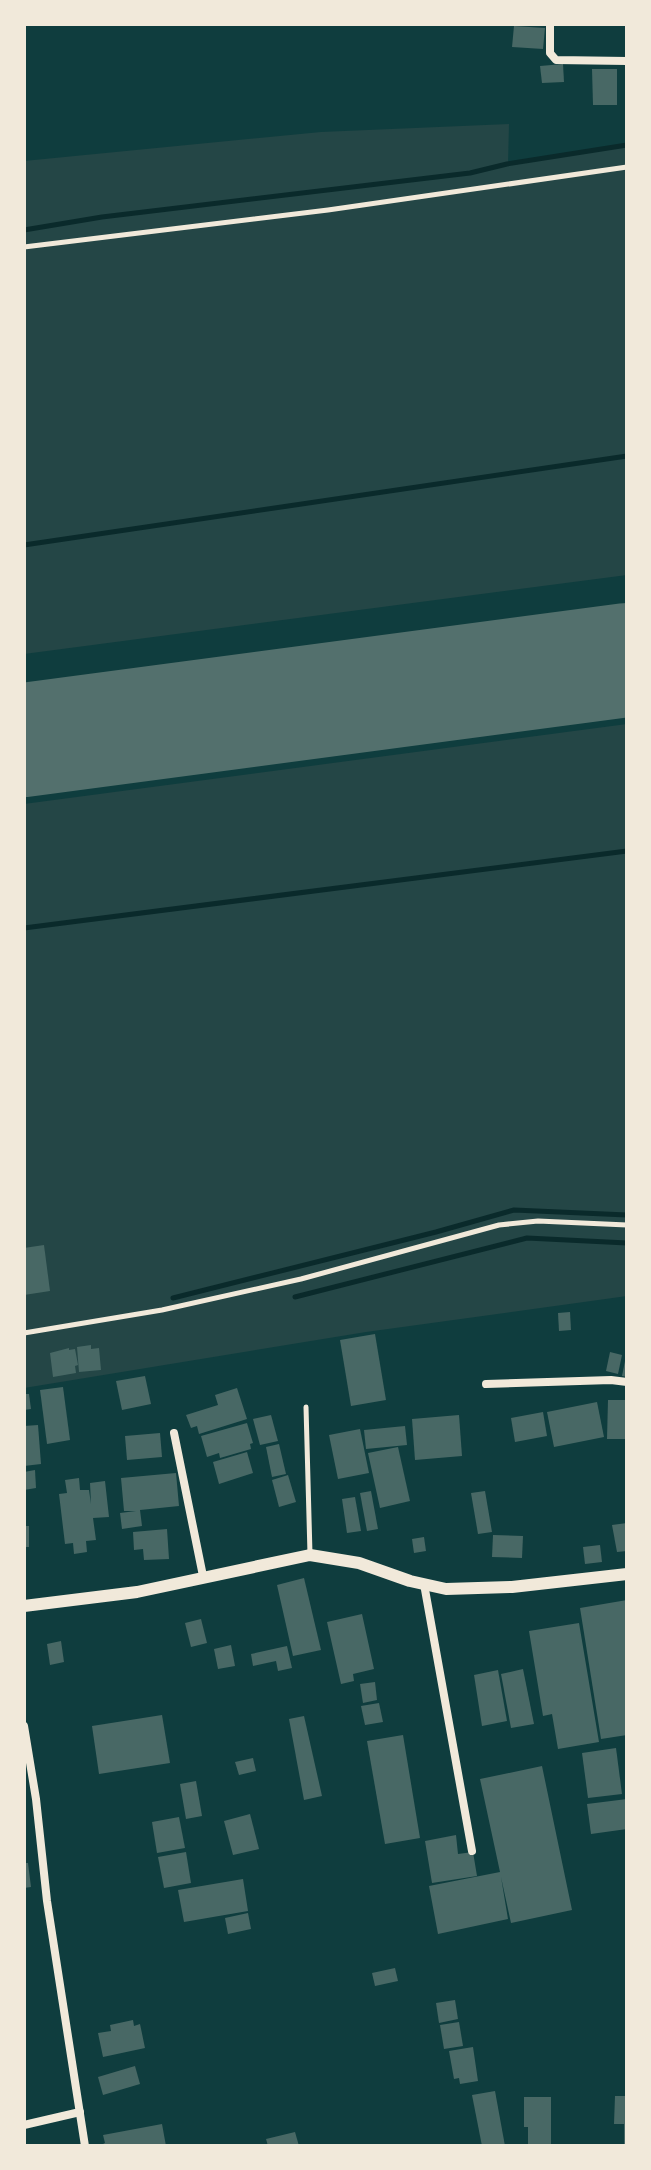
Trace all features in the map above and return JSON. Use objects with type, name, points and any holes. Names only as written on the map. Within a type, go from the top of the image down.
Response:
[{"type":"street","points":[[550,24],[550,53],[556,60],[627,61]]},
{"type":"street","points":[[486,1384],[627,1382]]},
{"type":"street","points":[[174,1433],[203,1576]]},
{"type":"street","points":[[24,1606],[137,1592],[310,1555],[359,1563],[446,1589],[512,1587],[627,1574]]},
{"type":"street","points":[[424,1584],[472,1851]]},
{"type":"street","points":[[24,1726],[85,2146]]},
{"type":"street","points":[[24,2125],[80,2112]]},
{"type":"lane","points":[[24,247],[328,210],[627,167]]},
{"type":"lane","points":[[24,1333],[177,1307],[301,1279],[499,1225],[538,1221],[627,1225]]},
{"type":"lane","points":[[306,1407],[310,1555]]},
{"type":"shaded area","points":[[509,124],[508,164],[627,145],[627,575],[24,654],[24,161],[321,132]]},
{"type":"shaded area","points":[[627,724],[627,1296],[366,1332],[24,1388],[24,804]]},
{"type":"building","points":[[514,26],[545,28],[543,49],[512,47]]},
{"type":"building","points":[[563,64],[564,82],[542,83],[540,66]]},
{"type":"building","points":[[592,69],[617,69],[617,105],[593,105]]},
{"type":"building","points":[[44,1245],[50,1291],[24,1295],[24,1248]]},
{"type":"building","points":[[570,1312],[571,1330],[559,1331],[558,1313]]},
{"type":"building","points":[[375,1334],[386,1400],[351,1406],[340,1340]]},
{"type":"building","points":[[91,1345],[91,1349],[99,1348],[101,1370],[79,1372],[77,1347]]},
{"type":"building","points":[[75,1349],[76,1373],[53,1377],[50,1353]]},
{"type":"building","points":[[610,1352],[622,1355],[618,1374],[606,1371]]},
{"type":"building","points":[[627,1356],[627,1377],[622,1376]]},
{"type":"building","points":[[145,1376],[151,1404],[122,1410],[116,1381]]},
{"type":"building","points":[[63,1387],[70,1440],[47,1444],[40,1390]]},
{"type":"building","points":[[237,1388],[247,1419],[199,1434],[197,1426],[191,1428],[186,1415],[218,1405],[215,1395]]},
{"type":"building","points":[[24,1394],[29,1394],[31,1409],[24,1410]]},
{"type":"building","points":[[608,1400],[627,1400],[627,1439],[607,1439]]},
{"type":"building","points":[[597,1402],[604,1437],[554,1447],[547,1412]]},
{"type":"building","points":[[543,1412],[547,1436],[515,1442],[511,1418]]},
{"type":"building","points":[[271,1415],[278,1441],[260,1445],[253,1419]]},
{"type":"building","points":[[459,1415],[462,1456],[415,1460],[412,1419]]},
{"type":"building","points":[[247,1423],[253,1443],[250,1444],[251,1449],[220,1458],[219,1453],[207,1457],[201,1436]]},
{"type":"building","points":[[38,1425],[41,1464],[24,1466],[24,1426]]},
{"type":"building","points":[[405,1426],[407,1445],[366,1449],[364,1430]]},
{"type":"building","points":[[360,1429],[369,1473],[338,1479],[329,1435]]},
{"type":"building","points":[[160,1433],[162,1457],[127,1460],[125,1436]]},
{"type":"building","points":[[279,1444],[286,1474],[272,1477],[266,1447]]},
{"type":"building","points":[[398,1447],[410,1501],[380,1508],[368,1453]]},
{"type":"building","points":[[247,1452],[253,1473],[219,1484],[213,1462]]},
{"type":"building","points":[[35,1470],[36,1488],[24,1490],[24,1472]]},
{"type":"building","points":[[176,1473],[179,1506],[140,1510],[142,1526],[122,1529],[120,1513],[136,1511],[124,1511],[121,1478]]},
{"type":"building","points":[[288,1475],[296,1502],[279,1507],[272,1480]]},
{"type":"building","points":[[79,1478],[80,1490],[89,1490],[91,1504],[90,1483],[105,1481],[109,1517],[93,1518],[96,1540],[86,1541],[87,1552],[74,1554],[73,1543],[65,1544],[59,1494],[67,1493],[65,1480]]},
{"type":"building","points":[[371,1491],[378,1529],[367,1531],[360,1493]]},
{"type":"building","points":[[485,1491],[492,1532],[478,1534],[471,1493]]},
{"type":"building","points":[[355,1497],[361,1531],[347,1533],[342,1499]]},
{"type":"building","points":[[627,1523],[627,1551],[617,1552],[612,1525]]},
{"type":"building","points":[[24,1526],[29,1526],[29,1547],[24,1547]]},
{"type":"building","points":[[167,1529],[169,1559],[144,1560],[143,1549],[134,1550],[133,1532]]},
{"type":"building","points":[[493,1535],[523,1536],[522,1558],[492,1557]]},
{"type":"building","points":[[424,1537],[426,1551],[414,1553],[412,1539]]},
{"type":"building","points":[[600,1545],[602,1562],[585,1564],[583,1547]]},
{"type":"building","points":[[304,1578],[321,1650],[293,1656],[277,1585]]},
{"type":"building","points":[[627,1600],[627,1735],[601,1739],[580,1608]]},
{"type":"building","points":[[362,1614],[374,1669],[353,1674],[354,1681],[341,1684],[327,1622]]},
{"type":"building","points":[[201,1619],[207,1643],[191,1647],[185,1623]]},
{"type":"building","points":[[579,1623],[599,1742],[558,1749],[552,1714],[543,1716],[529,1631]]},
{"type":"building","points":[[61,1641],[64,1662],[50,1665],[47,1644]]},
{"type":"building","points":[[231,1645],[235,1666],[218,1669],[214,1649]]},
{"type":"building","points":[[287,1646],[292,1668],[278,1671],[276,1661],[253,1666],[251,1654]]},
{"type":"building","points":[[523,1669],[534,1724],[511,1728],[501,1674]]},
{"type":"building","points":[[498,1670],[507,1721],[482,1726],[474,1675]]},
{"type":"building","points":[[375,1682],[377,1700],[363,1703],[360,1684]]},
{"type":"building","points":[[379,1703],[383,1722],[365,1725],[361,1706]]},
{"type":"building","points":[[162,1715],[170,1763],[99,1774],[92,1726]]},
{"type":"building","points":[[304,1716],[322,1796],[304,1800],[289,1719]]},
{"type":"building","points":[[403,1735],[420,1838],[385,1844],[367,1741]]},
{"type":"building","points":[[616,1748],[622,1794],[588,1798],[582,1753]]},
{"type":"building","points":[[253,1758],[256,1771],[239,1775],[235,1762]]},
{"type":"building","points":[[542,1766],[572,1910],[511,1923],[501,1877],[508,1919],[438,1934],[429,1886],[500,1872],[480,1779]]},
{"type":"building","points":[[196,1781],[202,1816],[186,1819],[180,1784]]},
{"type":"building","points":[[627,1799],[627,1829],[591,1834],[587,1804]]},
{"type":"building","points":[[250,1814],[259,1849],[233,1855],[224,1821]]},
{"type":"building","points":[[179,1817],[185,1848],[157,1853],[152,1822]]},
{"type":"building","points":[[456,1835],[458,1854],[473,1852],[477,1876],[432,1883],[425,1841]]},
{"type":"building","points":[[186,1852],[191,1883],[164,1888],[158,1857]]},
{"type":"building","points":[[24,1863],[28,1863],[31,1887],[24,1888]]},
{"type":"building","points":[[243,1879],[248,1911],[184,1922],[178,1890]]},
{"type":"building","points":[[248,1913],[251,1929],[228,1934],[225,1918]]},
{"type":"building","points":[[395,1968],[398,1981],[375,1986],[372,1973]]},
{"type":"building","points":[[455,2000],[458,2019],[439,2023],[436,2003]]},
{"type":"building","points":[[133,2020],[134,2026],[140,2024],[145,2048],[103,2057],[98,2033],[111,2031],[110,2025]]},
{"type":"building","points":[[459,2022],[463,2046],[444,2049],[440,2025]]},
{"type":"building","points":[[473,2047],[478,2081],[460,2084],[459,2078],[454,2079],[449,2051]]},
{"type":"building","points":[[135,2066],[140,2084],[103,2095],[98,2077]]},
{"type":"building","points":[[495,2091],[505,2146],[482,2146],[472,2095]]},
{"type":"building","points":[[615,2096],[627,2096],[627,2144],[624,2144],[624,2124],[614,2124]]},
{"type":"building","points":[[524,2097],[551,2097],[551,2146],[528,2146],[528,2127],[524,2127]]},
{"type":"building","points":[[162,2124],[166,2146],[99,2146],[105,2143],[103,2135]]},
{"type":"building","points":[[295,2132],[299,2146],[268,2146],[266,2139]]},
{"type":"waterway","points":[[24,230],[102,217],[470,173],[627,145]]},
{"type":"waterway","points":[[24,545],[627,456]]},
{"type":"waterway","points":[[24,928],[627,851]]},
{"type":"waterway","points":[[173,1298],[514,1210],[627,1215]]},
{"type":"waterway","points":[[295,1297],[527,1238],[627,1243]]},
{"type":"runway","points":[[24,740],[627,660]]}]
